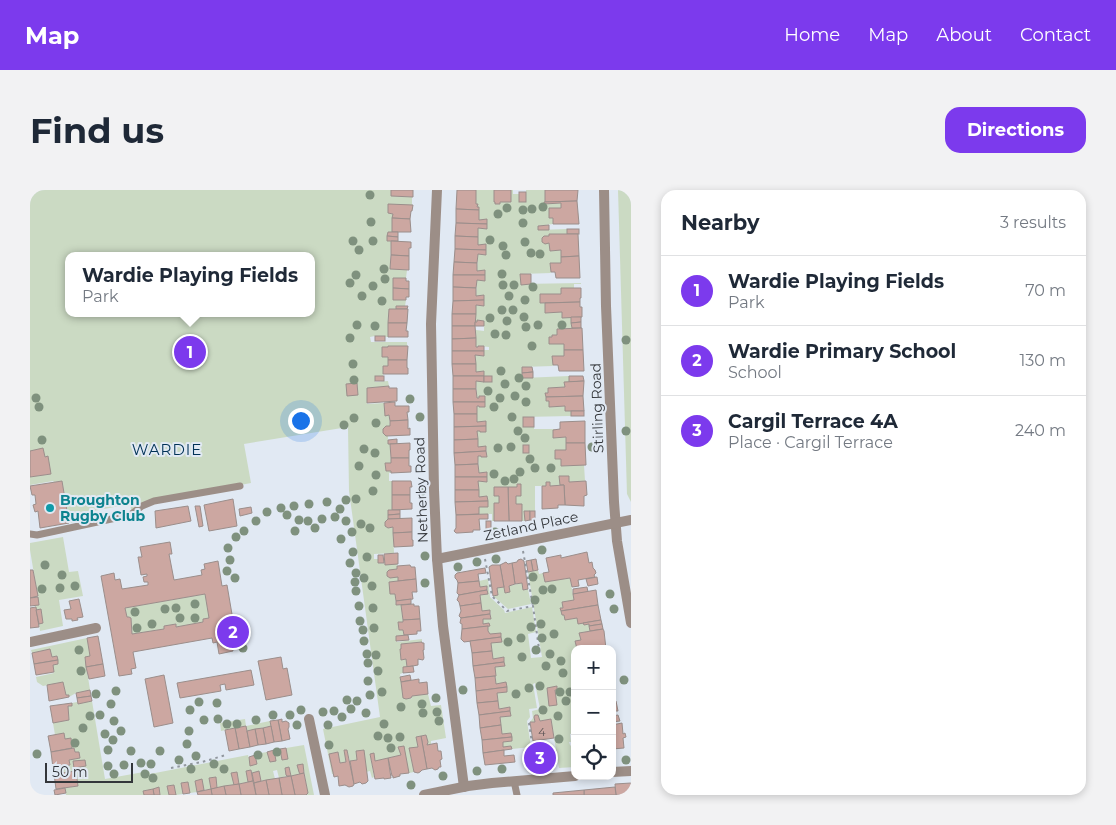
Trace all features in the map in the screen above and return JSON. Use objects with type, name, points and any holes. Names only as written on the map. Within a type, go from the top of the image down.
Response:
[{"type":"street","name":"Netherby Road","points":[[437,190],[431,357],[437,559],[448,671],[464,787]]},
{"type":"street","name":"Stirling Road","points":[[604,190],[606,306],[615,523],[631,623]]},
{"type":"street","name":"Zetland Place","points":[[437,559],[631,520]]},
{"type":"street","points":[[30,642],[96,628]]},
{"type":"street","points":[[309,719],[325,795]]},
{"type":"street","points":[[616,772],[631,770]]},
{"type":"street","points":[[424,795],[464,787],[571,776]]},
{"type":"lane","points":[[30,534],[37,535],[130,515],[142,506],[154,501],[240,486]]},
{"type":"lane","points":[[514,781],[517,795]]},
{"type":"path","points":[[522,542],[540,656]]},
{"type":"path","points":[[484,550],[492,596],[507,611],[533,606]]},
{"type":"path","points":[[529,722],[537,779]]},
{"type":"path","points":[[171,768],[226,755]]},
{"type":"green space","points":[[30,190],[391,190],[391,196],[412,197],[412,205],[388,205],[388,213],[393,214],[392,232],[388,232],[387,240],[391,241],[390,269],[407,270],[406,278],[393,278],[393,300],[406,300],[405,306],[396,306],[396,309],[389,309],[388,337],[370,337],[371,342],[407,342],[407,346],[388,357],[388,366],[383,366],[383,376],[375,376],[375,382],[388,381],[389,386],[367,388],[367,404],[384,403],[385,415],[389,415],[390,426],[383,429],[383,433],[388,436],[388,444],[390,444],[391,463],[385,463],[386,470],[391,471],[389,473],[389,481],[392,481],[392,510],[388,510],[388,519],[385,525],[388,528],[393,527],[394,553],[374,554],[374,559],[378,559],[378,563],[397,564],[397,569],[387,572],[387,576],[398,577],[398,581],[389,582],[390,594],[395,594],[396,605],[401,605],[403,622],[398,623],[399,630],[403,630],[404,635],[396,636],[397,642],[422,639],[422,642],[401,644],[401,660],[406,659],[407,667],[403,667],[403,673],[400,674],[403,697],[411,699],[412,696],[428,694],[431,706],[441,705],[446,738],[431,741],[431,744],[427,745],[426,735],[416,737],[418,747],[409,749],[414,772],[409,773],[399,747],[401,755],[375,761],[374,753],[370,754],[374,777],[372,778],[370,771],[366,772],[363,750],[356,751],[357,760],[350,761],[347,750],[344,750],[346,762],[340,763],[338,752],[330,754],[332,774],[323,729],[380,717],[349,491],[348,427],[244,444],[251,483],[150,502],[132,514],[130,504],[78,514],[79,522],[69,523],[62,481],[30,485],[30,477],[50,474],[47,456],[45,457],[43,449],[30,451]]},
{"type":"green space","points":[[476,190],[494,190],[494,202],[500,204],[500,202],[511,202],[511,190],[513,190],[513,194],[519,194],[526,202],[526,190],[545,190],[544,204],[561,203],[561,208],[549,208],[549,217],[553,218],[553,224],[538,226],[538,230],[567,229],[567,234],[549,234],[549,236],[544,236],[545,243],[549,243],[550,251],[561,250],[561,263],[550,263],[551,273],[521,274],[521,284],[581,283],[574,284],[574,288],[561,288],[561,294],[540,294],[540,303],[545,303],[545,313],[562,312],[571,317],[572,328],[557,329],[557,335],[549,337],[552,344],[564,344],[564,356],[553,357],[553,366],[522,367],[523,378],[569,376],[569,382],[564,382],[565,387],[548,388],[546,401],[549,401],[549,407],[565,406],[565,411],[571,411],[571,416],[523,417],[523,427],[555,429],[554,438],[566,437],[566,450],[561,459],[561,466],[584,465],[585,481],[569,482],[569,476],[560,476],[560,485],[550,486],[550,482],[546,486],[535,486],[535,511],[525,511],[525,521],[522,521],[522,504],[516,504],[516,496],[521,496],[521,484],[517,484],[517,487],[499,496],[499,503],[494,504],[494,521],[492,521],[492,514],[479,514],[479,507],[488,501],[487,496],[479,497],[478,481],[487,482],[487,472],[479,473],[478,456],[487,457],[486,447],[478,447],[477,431],[480,432],[486,421],[477,422],[477,406],[485,407],[485,397],[477,398],[476,381],[492,382],[492,376],[484,376],[484,371],[476,372],[475,355],[484,356],[484,350],[489,350],[489,347],[476,347],[476,330],[484,331],[484,321],[478,320],[475,322],[476,305],[484,305],[484,295],[476,296],[477,280],[485,280],[485,270],[477,271],[478,254],[486,255],[486,245],[478,245],[478,228],[486,229],[487,219],[479,220]]},
{"type":"green space","points":[[618,190],[631,190],[631,502],[627,494]]},
{"type":"green space","points":[[63,537],[69,572],[78,571],[83,596],[59,600],[63,626],[40,631],[39,624],[43,623],[41,609],[36,610],[35,605],[39,604],[30,543]]},
{"type":"green space","points":[[538,570],[539,574],[543,573],[545,582],[570,578],[574,600],[562,602],[562,615],[564,615],[565,620],[577,618],[584,625],[589,624],[590,631],[580,633],[581,640],[575,641],[576,645],[571,645],[571,742],[569,742],[571,746],[571,767],[559,768],[551,719],[540,721],[538,715],[535,715],[535,722],[530,722],[533,718],[532,711],[540,709],[535,683],[533,684],[537,708],[529,709],[530,717],[527,721],[531,747],[512,749],[511,746],[503,747],[503,742],[512,741],[511,733],[502,734],[500,717],[510,716],[509,707],[499,709],[497,693],[507,691],[506,683],[496,684],[495,667],[504,666],[503,657],[493,659],[491,643],[501,633],[490,634],[488,631],[489,623],[483,624],[483,619],[491,618],[490,611],[482,611],[480,595],[488,594],[487,587],[480,587],[479,581],[488,579],[490,597],[505,613],[532,607],[536,632],[528,634],[531,658],[542,657],[528,572]]},
{"type":"green space","points":[[522,583],[523,590],[528,589],[531,604],[508,609],[493,596],[498,595],[497,588],[504,587],[506,593],[510,592],[509,586]]},
{"type":"green space","points":[[205,594],[209,618],[203,619],[203,622],[176,627],[176,624],[164,626],[164,629],[132,634],[131,619],[127,617],[125,608]]},
{"type":"green space","points":[[87,638],[90,656],[85,658],[90,690],[76,693],[69,697],[69,695],[66,695],[63,682],[43,686],[37,682],[36,677],[54,673],[53,665],[58,663],[57,656],[52,657],[50,650],[32,653],[31,650]]},
{"type":"green space","points":[[92,701],[105,779],[149,771],[150,774],[248,755],[251,765],[257,764],[255,754],[267,752],[270,762],[275,761],[274,750],[304,745],[314,795],[306,795],[308,793],[303,765],[297,765],[300,774],[291,776],[289,767],[285,768],[287,776],[279,778],[277,770],[273,771],[275,779],[261,781],[259,771],[252,773],[251,770],[246,771],[248,782],[239,784],[237,772],[232,774],[234,785],[217,788],[216,777],[209,778],[211,789],[204,790],[202,780],[195,781],[197,792],[190,793],[188,782],[181,783],[183,794],[176,795],[174,785],[167,786],[169,795],[160,795],[159,788],[144,791],[144,795],[66,795],[65,788],[78,786],[54,774],[53,768],[70,765],[69,760],[80,758],[79,752],[75,752],[74,748],[72,748],[71,739],[65,739],[64,733],[55,735],[53,723],[69,720],[68,706],[72,706],[72,703],[77,702],[78,704]]},
{"type":"green space","points":[[245,719],[246,726],[221,731],[220,723]]},
{"type":"green space","points":[[270,721],[271,726],[247,731],[246,726]]},
{"type":"building","points":[[391,190],[413,190],[413,197],[391,196]]},
{"type":"building","points":[[457,190],[476,190],[476,204],[478,204],[479,210],[456,209]]},
{"type":"building","points":[[494,190],[511,190],[511,202],[495,204]]},
{"type":"building","points":[[545,190],[578,190],[577,201],[545,202]]},
{"type":"building","points":[[519,192],[526,192],[526,202],[519,202]]},
{"type":"building","points":[[577,201],[579,224],[553,224],[553,218],[549,218],[549,208],[561,208],[561,203],[544,204],[544,202]]},
{"type":"building","points":[[388,204],[413,205],[410,219],[392,218],[393,214],[388,213]]},
{"type":"building","points":[[456,209],[479,210],[479,220],[487,219],[487,224],[456,223]]},
{"type":"building","points":[[392,218],[410,219],[411,232],[392,232]]},
{"type":"building","points":[[456,223],[487,224],[487,229],[478,228],[478,237],[455,236]]},
{"type":"building","points":[[549,225],[549,230],[538,230],[538,226]]},
{"type":"building","points":[[567,229],[579,229],[579,234],[567,234]]},
{"type":"building","points":[[388,232],[398,232],[398,237],[387,236]]},
{"type":"building","points":[[549,234],[578,234],[579,256],[561,257],[561,250],[550,251],[549,243],[545,244],[542,242],[542,238],[549,236]]},
{"type":"building","points":[[387,236],[398,237],[398,241],[387,241]]},
{"type":"building","points":[[455,236],[478,237],[478,245],[486,244],[486,250],[455,249]]},
{"type":"building","points":[[391,241],[411,242],[409,256],[391,255]]},
{"type":"building","points":[[455,249],[486,250],[486,255],[478,254],[477,263],[454,262]]},
{"type":"building","points":[[391,255],[409,256],[409,270],[390,269]]},
{"type":"building","points":[[579,256],[580,278],[556,278],[555,272],[551,272],[550,263],[561,263],[561,257]]},
{"type":"building","points":[[454,262],[477,263],[477,271],[485,270],[485,275],[453,275]]},
{"type":"building","points":[[520,274],[531,274],[531,284],[521,285]]},
{"type":"building","points":[[453,275],[485,275],[485,281],[477,280],[476,288],[453,287]]},
{"type":"building","points":[[393,278],[406,278],[406,281],[409,281],[409,289],[393,288]]},
{"type":"building","points":[[453,287],[476,288],[476,296],[484,295],[484,300],[453,301]]},
{"type":"building","points":[[393,288],[409,289],[409,297],[406,297],[406,300],[393,300]]},
{"type":"building","points":[[561,288],[581,288],[580,302],[540,303],[540,294],[561,294]]},
{"type":"building","points":[[484,300],[484,306],[476,305],[476,314],[452,314],[453,301]]},
{"type":"building","points":[[580,302],[582,317],[562,318],[562,312],[545,313],[545,303]]},
{"type":"building","points":[[396,306],[408,306],[407,309],[396,309]]},
{"type":"building","points":[[389,309],[408,309],[407,323],[388,323]]},
{"type":"building","points":[[452,314],[476,314],[475,326],[452,326]]},
{"type":"building","points":[[571,317],[581,317],[581,322],[571,323]]},
{"type":"building","points":[[477,320],[484,321],[484,326],[475,326]]},
{"type":"building","points":[[581,322],[581,328],[572,328],[571,323]]},
{"type":"building","points":[[388,323],[407,323],[406,331],[408,331],[408,337],[388,337]]},
{"type":"building","points":[[452,326],[475,326],[476,338],[452,339]]},
{"type":"building","points":[[582,328],[583,350],[564,350],[564,344],[549,344],[549,337],[557,335],[557,329]]},
{"type":"building","points":[[375,336],[385,336],[385,341],[375,341]]},
{"type":"building","points":[[476,338],[476,347],[484,346],[484,351],[452,351],[452,339]]},
{"type":"building","points":[[408,346],[407,360],[388,360],[388,357],[382,357],[382,347]]},
{"type":"building","points":[[564,350],[583,350],[584,371],[559,371],[558,365],[553,365],[552,356],[564,356]]},
{"type":"building","points":[[452,351],[484,351],[484,356],[475,355],[476,364],[452,364]]},
{"type":"building","points":[[388,360],[407,360],[408,374],[383,374],[383,366],[388,366]]},
{"type":"building","points":[[452,364],[476,364],[476,372],[484,371],[484,376],[453,376]]},
{"type":"building","points":[[522,367],[532,367],[533,372],[522,373]]},
{"type":"building","points":[[533,372],[533,378],[522,378],[522,373]]},
{"type":"building","points":[[375,376],[384,376],[384,381],[375,381]]},
{"type":"building","points":[[453,376],[484,376],[484,382],[476,381],[476,389],[453,389]]},
{"type":"building","points":[[484,376],[492,376],[492,382],[484,382]]},
{"type":"building","points":[[569,376],[583,376],[584,381],[569,382]]},
{"type":"building","points":[[584,381],[583,396],[546,397],[545,393],[548,393],[548,388],[565,387],[564,382]]},
{"type":"building","points":[[357,383],[358,395],[347,396],[346,384]]},
{"type":"building","points":[[389,386],[389,388],[397,388],[397,401],[367,403],[367,388]]},
{"type":"building","points":[[453,389],[476,389],[477,398],[485,396],[485,402],[453,402]]},
{"type":"building","points":[[583,396],[584,411],[565,411],[565,406],[549,407],[549,401],[546,401],[546,397]]},
{"type":"building","points":[[395,402],[395,406],[409,406],[409,412],[407,412],[408,420],[390,421],[389,415],[385,416],[384,403]]},
{"type":"building","points":[[453,402],[485,402],[485,407],[477,406],[477,414],[454,414]]},
{"type":"building","points":[[571,411],[584,411],[584,416],[571,416]]},
{"type":"building","points":[[454,414],[477,414],[477,422],[486,421],[486,426],[454,427]]},
{"type":"building","points":[[523,417],[534,417],[534,427],[523,427]]},
{"type":"building","points":[[408,420],[410,435],[386,436],[383,433],[383,429],[386,426],[390,426],[390,421]]},
{"type":"building","points":[[585,421],[585,443],[566,443],[566,437],[553,438],[553,430],[560,429],[560,422]]},
{"type":"building","points":[[486,426],[486,432],[477,431],[478,439],[454,440],[454,427]]},
{"type":"building","points":[[397,439],[397,444],[388,444],[388,440]]},
{"type":"building","points":[[478,439],[478,447],[486,446],[486,451],[454,453],[454,440]]},
{"type":"building","points":[[410,443],[409,458],[391,458],[390,444]]},
{"type":"building","points":[[566,443],[585,443],[586,465],[561,466],[561,459],[555,459],[555,450],[566,450]]},
{"type":"building","points":[[523,445],[529,445],[529,453],[523,453]]},
{"type":"building","points":[[43,448],[45,457],[48,456],[51,474],[30,477],[30,451]]},
{"type":"building","points":[[486,451],[487,457],[478,456],[478,464],[455,465],[454,453]]},
{"type":"building","points":[[391,458],[409,458],[411,472],[391,473],[391,471],[386,471],[385,463],[391,463]]},
{"type":"building","points":[[478,464],[479,473],[487,472],[487,477],[455,477],[455,465]]},
{"type":"building","points":[[559,476],[569,476],[569,482],[586,481],[587,495],[584,496],[584,506],[565,505],[564,485],[560,485]]},
{"type":"building","points":[[455,477],[487,477],[487,482],[478,481],[479,490],[455,490]]},
{"type":"building","name":"Broughton Rugby Club","points":[[62,481],[69,523],[40,528],[38,511],[35,512],[33,505],[36,504],[35,495],[32,495],[30,486]]},
{"type":"building","points":[[392,481],[411,481],[410,495],[392,495]]},
{"type":"building","points":[[546,482],[550,482],[550,486],[564,485],[565,505],[558,505],[558,508],[542,509],[542,486],[546,486]]},
{"type":"building","points":[[517,484],[521,484],[521,496],[516,496],[516,504],[522,504],[522,521],[509,521],[508,487],[517,487]]},
{"type":"building","points":[[494,487],[508,487],[509,521],[494,521],[494,503],[499,503],[499,496],[494,496]]},
{"type":"building","points":[[455,490],[479,490],[479,497],[487,496],[488,501],[455,502]]},
{"type":"building","points":[[392,495],[410,495],[412,509],[392,510]]},
{"type":"building","points":[[233,499],[237,526],[209,531],[204,505]]},
{"type":"building","points":[[488,501],[488,507],[479,507],[479,514],[456,515],[455,502]]},
{"type":"building","points":[[188,506],[191,521],[156,528],[155,511]]},
{"type":"building","points":[[195,506],[200,506],[203,526],[199,527]]},
{"type":"building","points":[[251,507],[252,513],[240,516],[239,509]]},
{"type":"building","points":[[388,510],[400,510],[400,514],[388,515]]},
{"type":"building","points":[[524,511],[530,511],[530,520],[525,521]]},
{"type":"building","points":[[530,511],[535,511],[535,520],[530,520]]},
{"type":"building","points":[[400,514],[400,519],[388,519],[388,515]]},
{"type":"building","points":[[488,514],[488,519],[479,519],[480,530],[458,533],[454,531],[456,528],[456,515]]},
{"type":"building","points":[[412,518],[412,532],[393,533],[393,527],[388,528],[385,526],[385,522],[388,519]]},
{"type":"building","points":[[486,521],[491,521],[491,530],[486,530]]},
{"type":"building","points":[[412,532],[413,546],[394,547],[393,533]]},
{"type":"building","points":[[170,542],[172,554],[169,554],[174,580],[202,575],[201,570],[205,569],[204,564],[218,561],[222,586],[227,585],[234,626],[229,627],[233,651],[219,654],[217,642],[213,643],[212,638],[133,652],[136,668],[131,669],[132,674],[119,676],[101,576],[114,573],[115,580],[120,579],[122,589],[148,585],[148,582],[144,582],[143,577],[147,576],[147,574],[141,575],[138,557],[142,557],[140,547]],"holes":[[[205,594],[209,618],[203,619],[203,622],[176,627],[176,624],[164,626],[164,629],[132,634],[131,618],[127,617],[125,608]]]},
{"type":"building","points":[[587,552],[589,563],[592,562],[596,573],[595,577],[578,580],[579,586],[572,587],[570,578],[545,582],[543,573],[549,572],[546,558],[561,555],[561,558]]},
{"type":"building","points":[[398,553],[398,564],[385,565],[384,554]]},
{"type":"building","points":[[378,555],[383,555],[384,563],[378,563]]},
{"type":"building","points":[[521,559],[524,561],[528,589],[523,590],[522,583],[515,584],[512,563]]},
{"type":"building","points":[[536,559],[538,570],[533,571],[531,560]]},
{"type":"building","points":[[531,560],[533,571],[528,572],[526,561]]},
{"type":"building","points":[[506,562],[508,564],[512,563],[515,584],[509,586],[510,592],[505,593],[500,565]]},
{"type":"building","points":[[410,565],[415,567],[416,579],[398,581],[398,577],[390,578],[387,576],[389,570],[397,569],[397,566]]},
{"type":"building","points":[[500,565],[504,587],[497,588],[498,595],[493,596],[489,567]]},
{"type":"building","points":[[485,568],[486,573],[478,574],[479,581],[458,583],[455,578],[457,573]]},
{"type":"building","points":[[30,570],[33,570],[38,596],[30,598]]},
{"type":"building","points":[[597,577],[598,584],[588,586],[586,579]]},
{"type":"building","points":[[416,579],[417,592],[412,592],[413,599],[396,601],[395,594],[390,594],[389,582]]},
{"type":"building","points":[[479,581],[480,587],[487,586],[487,590],[459,595],[457,593],[458,583]]},
{"type":"building","points":[[587,587],[588,592],[573,594],[573,589]]},
{"type":"building","points":[[487,590],[488,594],[480,595],[481,603],[460,606],[457,600],[459,595]]},
{"type":"building","points":[[596,590],[598,605],[561,611],[560,608],[563,608],[562,602],[574,600],[573,594]]},
{"type":"building","points":[[38,597],[39,605],[30,606],[30,598]]},
{"type":"building","points":[[79,599],[83,617],[72,621],[72,619],[66,619],[64,610],[71,609],[69,601]]},
{"type":"building","points":[[411,599],[411,604],[396,605],[396,601]]},
{"type":"building","points":[[481,603],[482,611],[490,610],[490,614],[461,618],[459,616],[460,606]]},
{"type":"building","points":[[414,604],[414,606],[419,606],[420,619],[403,620],[401,605]]},
{"type":"building","points":[[598,605],[601,620],[578,624],[577,618],[565,620],[561,611]]},
{"type":"building","points":[[36,607],[39,627],[30,628],[30,608]]},
{"type":"building","points":[[41,609],[43,623],[39,624],[36,610]]},
{"type":"building","points":[[490,614],[491,619],[483,619],[483,624],[489,623],[490,626],[462,629],[461,618]]},
{"type":"building","points":[[420,619],[421,631],[417,631],[417,634],[404,635],[403,630],[399,630],[398,622]]},
{"type":"building","points":[[601,620],[602,624],[589,626],[589,624],[584,625],[583,623]]},
{"type":"building","points":[[602,624],[603,629],[590,631],[589,626]]},
{"type":"building","points":[[488,626],[490,634],[501,633],[501,637],[464,642],[461,639],[462,629]]},
{"type":"building","points":[[603,629],[606,645],[576,645],[575,641],[581,640],[579,633]]},
{"type":"building","points":[[408,635],[409,640],[396,641],[396,636]]},
{"type":"building","points":[[98,636],[103,664],[86,667],[85,657],[90,656],[87,638]]},
{"type":"building","points":[[501,637],[502,642],[491,643],[492,651],[472,653],[470,641]]},
{"type":"building","points":[[424,643],[423,660],[418,659],[418,665],[407,667],[406,659],[401,660],[401,644]]},
{"type":"building","points":[[50,649],[52,657],[57,656],[58,660],[34,664],[32,653]]},
{"type":"building","points":[[492,651],[493,659],[504,657],[504,662],[473,666],[472,653]]},
{"type":"building","points":[[281,657],[283,669],[287,668],[292,695],[266,700],[258,661]]},
{"type":"building","points":[[58,660],[58,664],[53,665],[54,672],[36,675],[34,664]]},
{"type":"building","points":[[504,662],[505,666],[495,667],[496,676],[475,678],[473,666]]},
{"type":"building","points":[[103,664],[105,676],[89,679],[86,667]]},
{"type":"building","points":[[413,666],[414,672],[403,673],[403,667]]},
{"type":"building","points":[[251,670],[254,685],[226,690],[225,684],[220,685],[221,691],[180,698],[177,683]]},
{"type":"building","points":[[164,675],[173,723],[154,727],[145,679]]},
{"type":"building","points":[[410,675],[411,680],[401,682],[400,677]]},
{"type":"building","points":[[495,676],[496,684],[506,682],[507,687],[476,691],[475,678]]},
{"type":"building","points":[[419,679],[419,683],[427,682],[428,694],[403,698],[401,682]]},
{"type":"building","points":[[63,682],[66,695],[69,695],[69,697],[49,701],[47,685]]},
{"type":"building","points":[[557,686],[557,690],[555,690],[557,705],[549,706],[547,688]]},
{"type":"building","points":[[507,687],[507,692],[497,693],[498,701],[477,703],[476,691]]},
{"type":"building","points":[[90,690],[91,696],[77,698],[76,693]]},
{"type":"building","points":[[91,696],[92,701],[78,704],[77,698]]},
{"type":"building","points":[[498,701],[499,709],[510,707],[510,711],[479,715],[477,703]]},
{"type":"building","points":[[72,703],[72,706],[68,706],[69,720],[53,723],[50,706]]},
{"type":"building","points":[[510,711],[511,716],[500,717],[501,725],[480,728],[479,715]]},
{"type":"building","points":[[535,715],[538,715],[540,721],[551,719],[554,738],[533,741],[530,722],[535,722]]},
{"type":"building","points":[[616,715],[618,715],[620,721],[616,722]]},
{"type":"building","points":[[282,719],[282,722],[286,721],[289,723],[290,739],[282,741],[278,720]]},
{"type":"building","points":[[278,720],[282,741],[274,742],[270,721]]},
{"type":"building","points":[[622,723],[623,734],[625,733],[626,737],[623,738],[624,748],[616,749],[616,724]]},
{"type":"building","points":[[501,725],[502,734],[511,733],[512,737],[482,740],[480,728]]},
{"type":"building","points":[[246,726],[250,747],[239,749],[235,728]]},
{"type":"building","points":[[271,726],[274,742],[266,744],[263,728]]},
{"type":"building","points":[[235,728],[239,749],[229,751],[225,730]]},
{"type":"building","points":[[263,728],[266,744],[258,745],[255,729]]},
{"type":"building","points":[[255,729],[258,745],[250,747],[247,731]]},
{"type":"building","points":[[64,733],[65,739],[71,738],[72,748],[51,752],[48,736]]},
{"type":"building","points":[[426,735],[427,745],[437,743],[438,751],[441,751],[441,767],[435,770],[432,768],[427,769],[421,736]]},
{"type":"building","points":[[421,736],[427,769],[418,773],[414,772],[409,748],[418,747],[416,737]]},
{"type":"building","points":[[512,737],[512,741],[503,742],[503,747],[511,746],[512,749],[483,753],[482,740]]},
{"type":"building","points":[[404,746],[409,773],[400,774],[400,776],[393,778],[388,758],[401,755],[398,747]]},
{"type":"building","points":[[74,748],[75,752],[79,752],[80,758],[69,760],[70,765],[53,768],[51,752]]},
{"type":"building","points":[[286,748],[288,759],[282,760],[280,749]]},
{"type":"building","points":[[530,749],[531,758],[525,759],[524,750]]},
{"type":"building","points":[[274,750],[276,761],[270,762],[267,752]]},
{"type":"building","points":[[344,750],[347,750],[354,784],[349,787],[345,785],[339,786],[338,776],[334,777],[329,754],[338,752],[340,763],[346,762]]},
{"type":"building","points":[[364,750],[368,781],[362,784],[360,782],[354,784],[350,761],[357,760],[356,751]]},
{"type":"building","points":[[504,750],[504,756],[514,755],[515,762],[485,765],[483,753]]},
{"type":"building","points":[[556,750],[557,761],[552,761],[551,751]]},
{"type":"building","points":[[551,751],[552,761],[548,762],[546,752]]},
{"type":"building","points":[[541,752],[543,762],[538,763],[537,753]]},
{"type":"building","points":[[541,752],[546,752],[548,762],[543,762]]},
{"type":"building","points":[[374,753],[375,761],[388,758],[391,778],[375,779],[370,754]]},
{"type":"building","points":[[255,755],[257,764],[250,766],[249,757]]},
{"type":"building","points":[[85,760],[86,766],[74,768],[73,761]]},
{"type":"building","points":[[303,764],[304,773],[300,774],[297,765]]},
{"type":"building","points":[[289,767],[291,776],[287,776],[285,768]]},
{"type":"building","points":[[251,770],[253,781],[248,782],[246,771]]},
{"type":"building","points":[[76,771],[78,786],[56,789],[54,774]]},
{"type":"building","points":[[259,771],[261,781],[254,783],[252,773]]},
{"type":"building","points":[[237,772],[239,784],[234,785],[231,773]]},
{"type":"building","points":[[304,773],[308,793],[306,795],[295,795],[291,776]]},
{"type":"building","points":[[291,776],[295,795],[282,795],[279,778]]},
{"type":"building","points":[[216,777],[217,788],[211,789],[209,778]]},
{"type":"building","points":[[279,778],[282,795],[269,795],[266,780]]},
{"type":"building","points":[[202,779],[204,790],[197,792],[195,781]]},
{"type":"building","points":[[266,780],[269,795],[256,795],[254,783]]},
{"type":"building","points":[[253,781],[256,795],[241,795],[239,784]]},
{"type":"building","points":[[188,782],[190,793],[183,794],[181,783]]},
{"type":"building","points":[[631,783],[631,795],[616,795],[615,784]]},
{"type":"building","points":[[239,784],[241,795],[226,795],[224,786]]},
{"type":"building","points":[[174,785],[176,795],[169,795],[167,786]]},
{"type":"building","points":[[224,786],[226,795],[212,795],[211,789]]},
{"type":"building","points":[[159,787],[160,795],[154,795],[153,789]]},
{"type":"building","points":[[615,787],[616,795],[584,795],[584,790]]},
{"type":"building","points":[[65,788],[66,793],[55,795],[54,790]]},
{"type":"building","points":[[153,789],[154,795],[144,795],[143,791]]},
{"type":"building","points":[[211,789],[212,795],[198,795],[197,792]]},
{"type":"building","points":[[584,790],[584,795],[553,795],[553,793]]},
{"type":"place","name":"Wardie Playing Fields","points":[[190,352]]},
{"type":"place","name":"Broughton Rugby Club","points":[[50,508]]},
{"type":"place","name":"Wardie Primary School","points":[[233,632]]},
{"type":"place","name":"Cargil Terrace 4A","points":[[540,758]]},
{"type":"district","name":"WARDIE","points":[[167,449]]}]
